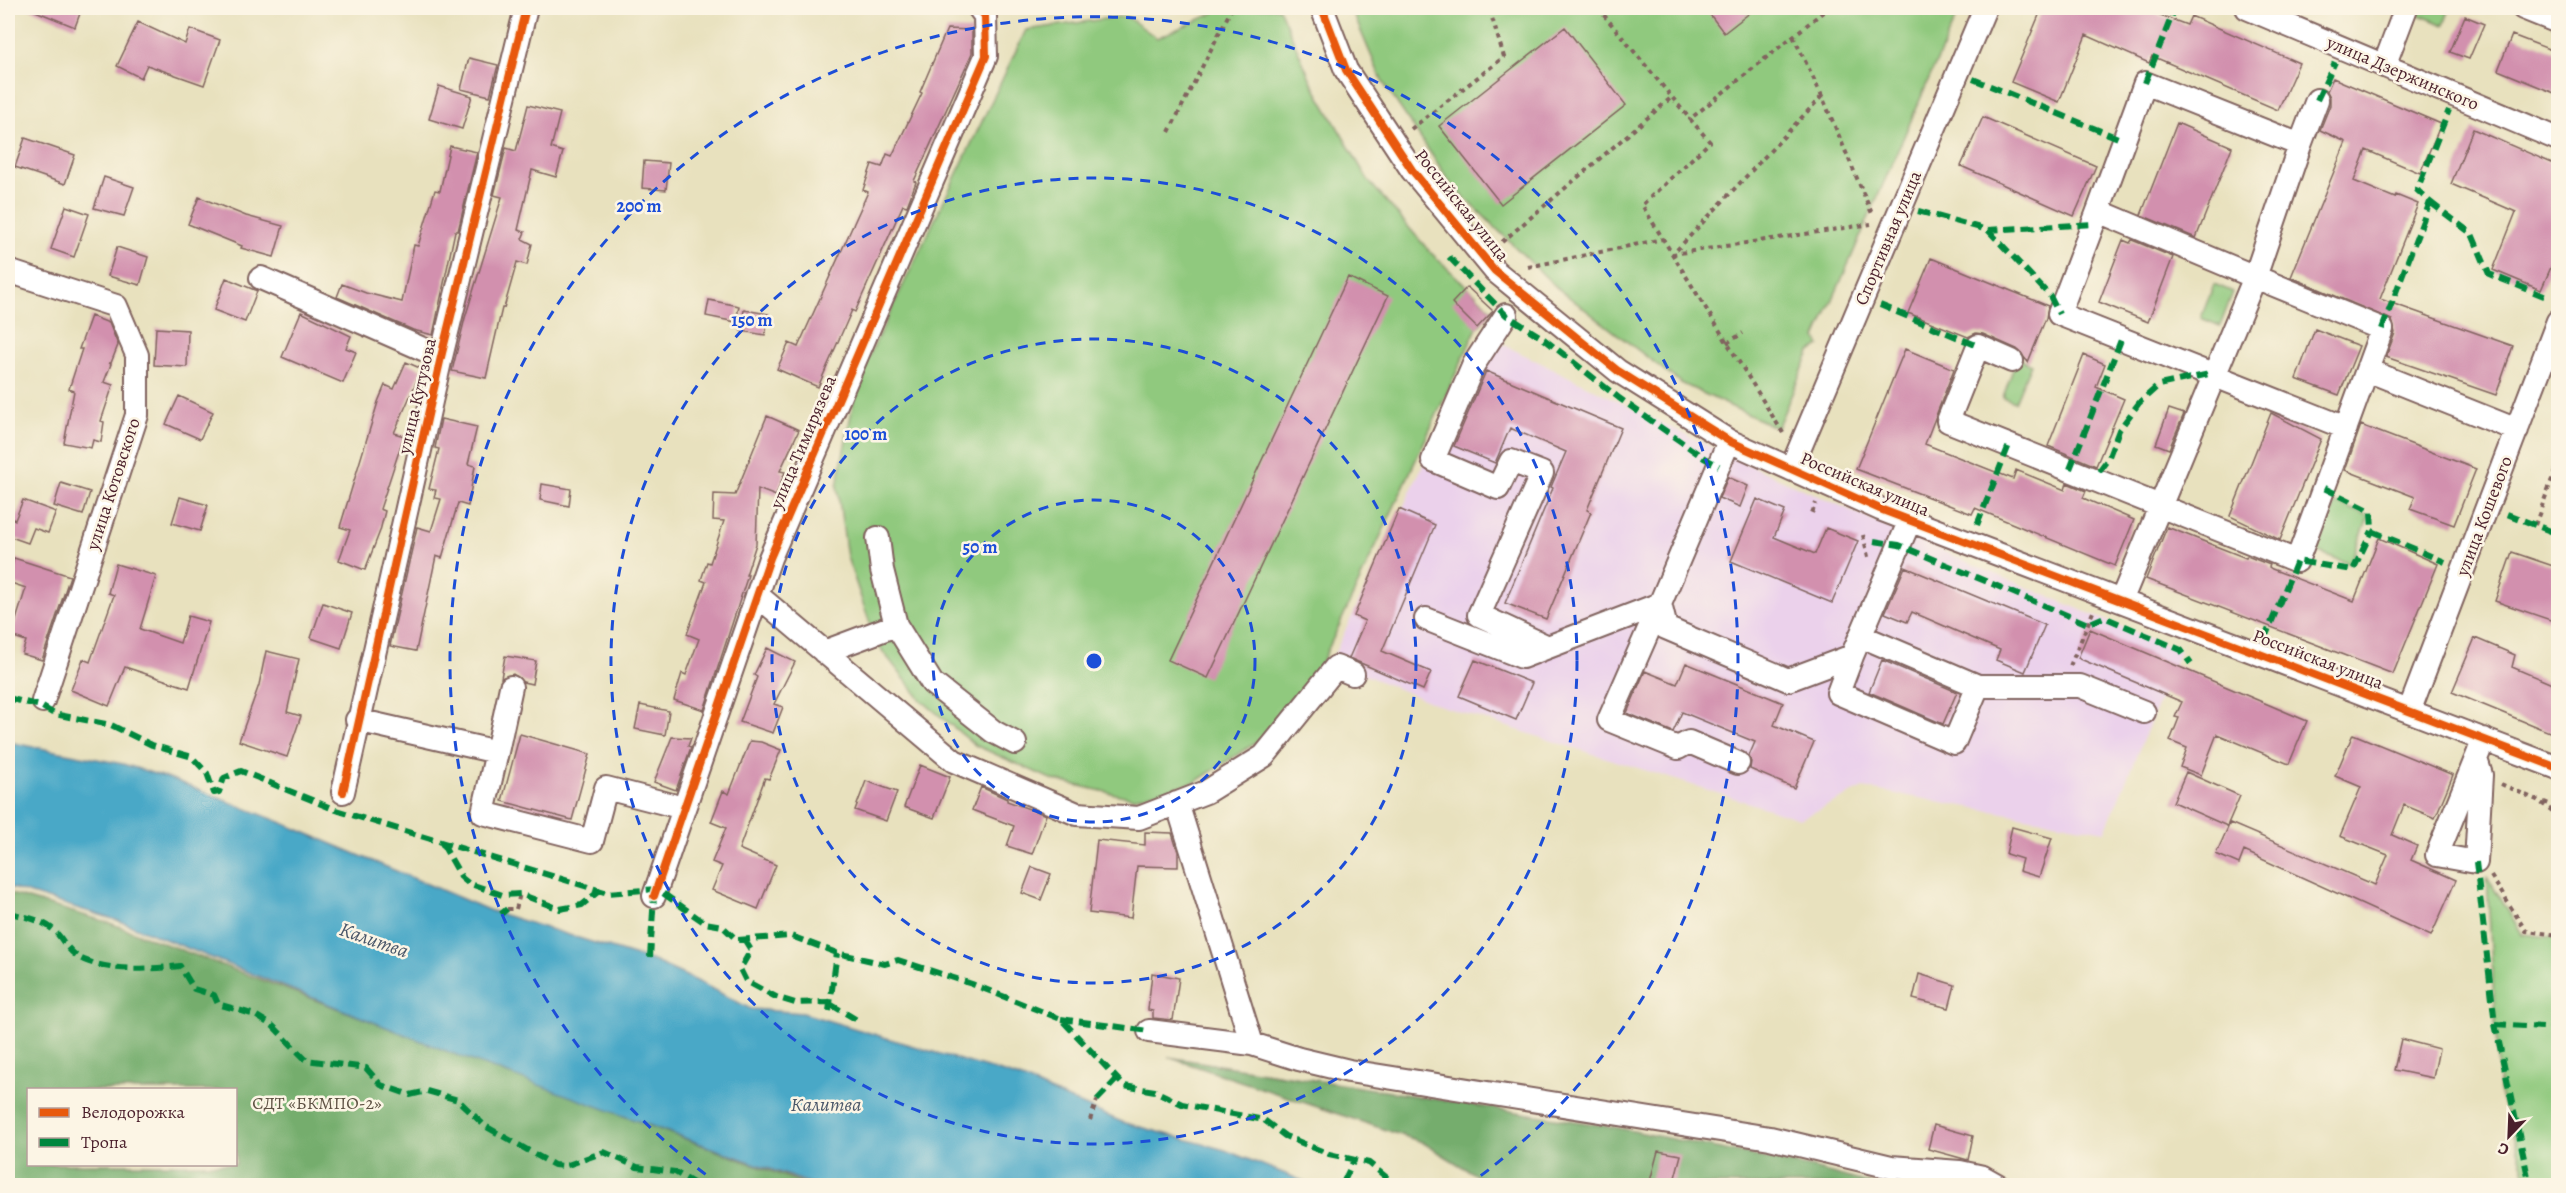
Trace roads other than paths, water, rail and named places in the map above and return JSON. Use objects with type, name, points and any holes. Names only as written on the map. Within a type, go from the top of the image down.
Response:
[{"type":"street","name":"улица Кутузова","points":[[343,792],[357,720],[441,357],[526,8]]},
{"type":"street","name":"улица Тимирязева","points":[[654,896],[779,536],[986,56],[985,16],[979,8]]},
{"type":"street","name":"Российская улица","points":[[1322,8],[1346,70],[1412,171],[1495,271],[1618,371],[1729,441],[1910,520],[2410,710],[2480,758],[2559,768]]},
{"type":"street","name":"Спортивная улица","points":[[1791,469],[1984,8]]},
{"type":"street","name":"улица Дзержинского","points":[[2247,8],[2559,139]]},
{"type":"street","points":[[2384,66],[2406,8]]},
{"type":"street","points":[[2523,8],[2559,22]]},
{"type":"street","points":[[2300,145],[2145,82],[2059,314],[2346,428]]},
{"type":"street","points":[[2111,597],[2160,506],[2215,377],[2255,277],[2317,100]]},
{"type":"street","points":[[2012,361],[1978,346],[1948,421],[2297,561],[2382,329],[2098,212]]},
{"type":"street","name":"улица Котовского","points":[[8,271],[116,306],[137,355],[137,416],[43,701]]},
{"type":"street","name":"улица Кутузова","points":[[261,278],[441,357]]},
{"type":"street","points":[[1506,315],[1474,364],[1433,460],[1498,488],[1511,461],[1542,473],[1479,615],[1548,647]]},
{"type":"street","name":"улица Кошевого","points":[[2410,710],[2517,430],[2552,360],[2559,321]]},
{"type":"street","points":[[2367,370],[2517,430]]},
{"type":"street","points":[[1729,441],[1609,720],[1677,748],[1689,742],[1738,763]]},
{"type":"street","points":[[1910,520],[1838,693],[1954,743],[1978,686]]},
{"type":"street","points":[[878,538],[882,570],[896,625],[932,683],[994,732],[1015,743]]},
{"type":"street","points":[[757,595],[954,761],[1077,814],[1139,818],[1206,792],[1264,756],[1336,667],[1353,674]]},
{"type":"street","points":[[1426,619],[1522,657],[1660,604]]},
{"type":"street","points":[[1660,604],[1666,628],[1788,680],[1857,646],[1978,686],[2080,686],[2144,712]]},
{"type":"street","points":[[824,652],[896,625]]},
{"type":"street","points":[[511,687],[483,813],[592,841],[606,788],[672,805]]},
{"type":"street","points":[[357,720],[497,752]]},
{"type":"street","points":[[1177,803],[1252,1044]]},
{"type":"street","points":[[1149,1031],[1252,1044],[1299,1059],[1349,1071],[1770,1138],[1891,1167],[1960,1172],[1983,1177],[1999,1185]]},
{"type":"water","name":"Калитва","points":[[8,742],[123,764],[174,780],[491,911],[653,961],[751,1009],[803,1013],[1017,1077],[1122,1122],[1225,1150],[1313,1185],[814,1185],[464,1058],[119,921],[8,887]]},
{"type":"park label","name":"СДТ «БКМПО-2»","points":[[317,1103]]}]
